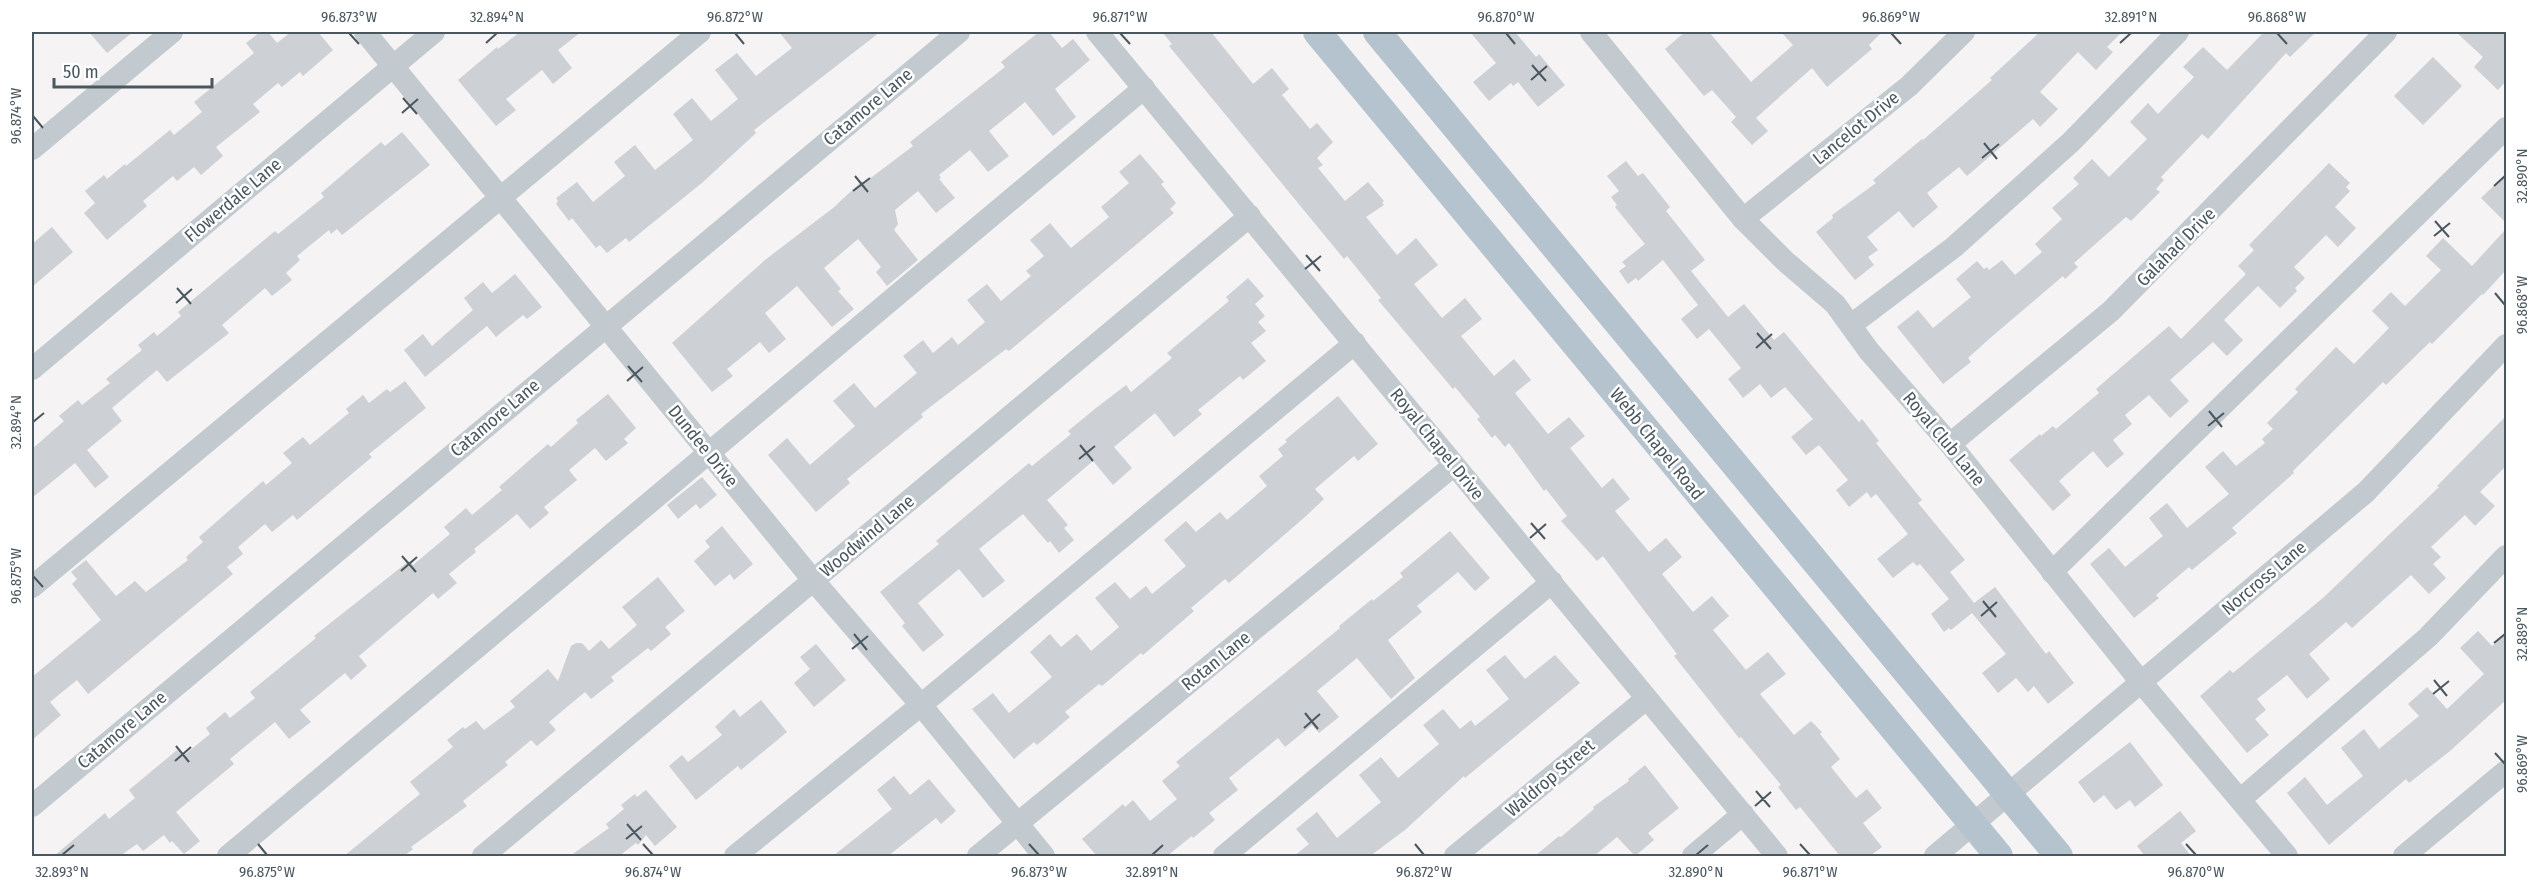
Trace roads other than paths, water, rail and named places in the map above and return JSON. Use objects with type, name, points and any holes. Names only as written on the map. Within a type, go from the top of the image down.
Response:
[{"type":"main road","name":"Webb Chapel Road","points":[[1317,32],[1999,856]]},
{"type":"main road","points":[[1377,32],[2006,795],[2059,856]]},
{"type":"street","points":[[32,149],[172,32]]},
{"type":"street","name":"Dundee Drive","points":[[365,32],[813,580],[921,705],[1044,856]]},
{"type":"street","name":"Flowerdale Lane","points":[[32,369],[434,32]]},
{"type":"street","points":[[32,587],[700,32]]},
{"type":"street","name":"Catamore Lane","points":[[32,806],[604,326],[959,32]]},
{"type":"street","name":"Royal Chapel Drive","points":[[1097,32],[1778,856]]},
{"type":"street","name":"Royal Club Lane","points":[[1592,32],[1743,219],[1785,261],[1835,304],[1869,351],[1950,444],[2141,682],[2287,856]]},
{"type":"street","name":"Lancelot Drive","points":[[1743,219],[1908,86],[1964,32]]},
{"type":"street","points":[[1851,325],[1962,239],[2071,141],[2178,32]]},
{"type":"street","name":"Galahad Drive","points":[[1950,444],[2111,311],[2386,32]]},
{"type":"street","points":[[228,856],[1144,88]]},
{"type":"street","points":[[2052,572],[2506,128]]},
{"type":"street","name":"Woodwind Lane","points":[[483,856],[1250,216]]},
{"type":"street","points":[[735,856],[921,705],[1355,343]]},
{"type":"street","name":"Norcross Lane","points":[[1935,856],[2366,492],[2506,345]]},
{"type":"street","name":"Rotan Lane","points":[[978,856],[1454,466]]},
{"type":"street","points":[[2241,799],[2428,637],[2506,556]]},
{"type":"street","points":[[1224,856],[1552,582]]},
{"type":"street","name":"Waldrop Street","points":[[1455,856],[1646,699]]},
{"type":"street","points":[[2404,856],[2506,771]]},
{"type":"street","points":[[1693,856],[1743,814]]}]
